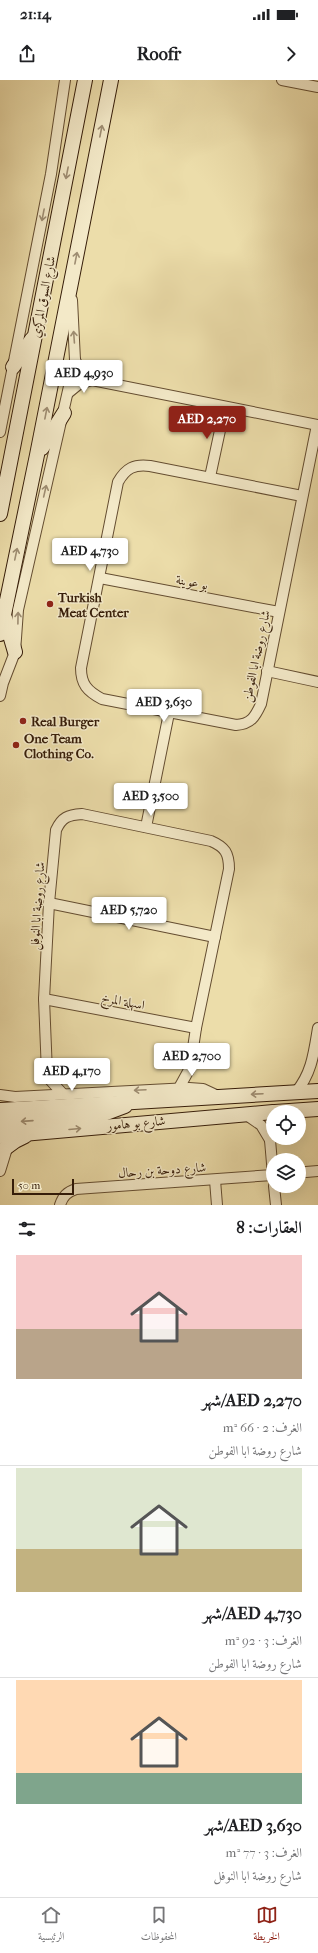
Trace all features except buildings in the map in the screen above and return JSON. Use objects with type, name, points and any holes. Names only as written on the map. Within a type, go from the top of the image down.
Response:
[{"type":"main road","name":"شارع السوق المركزي","points":[[0,514],[85,80]]},
{"type":"main road","name":"شارع السوق المركزي","points":[[0,634],[72,281],[111,80]]},
{"type":"main road","points":[[13,366],[35,336]]},
{"type":"main road","points":[[37,455],[64,413]]},
{"type":"main road","points":[[4,615],[15,652]]},
{"type":"main road","points":[[164,1101],[179,1088]]},
{"type":"main road","name":"شارع بو هامور","points":[[4,1108],[133,1103],[219,1096],[318,1091]]},
{"type":"main road","points":[[0,1123],[101,1115],[119,1110],[133,1103]]},
{"type":"main road","name":"شارع بو هامور","points":[[306,1110],[318,1109]]},
{"type":"main road","name":"شارع بو هامور","points":[[3,1144],[36,1133],[266,1113]]},
{"type":"street","name":"شارع السوق المركزي","points":[[0,432],[51,174],[65,80]]},
{"type":"street","points":[[282,80],[318,88]]},
{"type":"street","name":"شارع السوق المركزي","points":[[0,696],[3,683],[15,652],[18,610],[75,360],[72,281]]},
{"type":"street","points":[[75,360],[81,372],[92,380],[225,408],[317,425]]},
{"type":"street","points":[[68,393],[78,384],[92,380]]},
{"type":"street","points":[[210,477],[225,408]]},
{"type":"street","name":"شارع روضة ابا الفوطن","points":[[302,496],[210,477],[139,465],[130,467],[123,473],[118,482],[81,668],[81,677],[84,686],[92,694],[102,699],[169,713],[236,725],[245,724],[252,721],[259,709],[317,425]]},
{"type":"street","name":"بو عوينة","points":[[100,578],[278,612]]},
{"type":"street","points":[[267,671],[318,682]]},
{"type":"street","points":[[146,827],[169,713]]},
{"type":"street","name":"شارع روضة ابا النوفل","points":[[51,1081],[46,1066],[44,999],[49,903],[56,830],[60,822],[66,816],[82,814],[211,841],[220,844],[227,851],[229,869],[196,1028],[190,1068],[179,1088]]},
{"type":"street","points":[[49,903],[215,937]]},
{"type":"street","name":"اسهلة المرخ","points":[[44,999],[196,1028]]},
{"type":"street","points":[[296,1092],[314,1070],[318,1028]]},
{"type":"street","points":[[190,1068],[194,1080],[203,1090]]},
{"type":"street","points":[[47,1095],[51,1081],[64,1094]]},
{"type":"street","name":"شارع بو هامور","points":[[0,1095],[15,1097],[179,1088],[203,1090],[219,1096]]},
{"type":"street","points":[[245,1114],[261,1125],[266,1133]]},
{"type":"street","points":[[0,1171],[3,1144]]},
{"type":"street","points":[[306,1172],[318,1171]]},
{"type":"street","name":"شارع دوحة بن رحال","points":[[60,1205],[63,1197],[76,1189],[266,1176]]},
{"type":"street","points":[[215,1180],[217,1205]]},
{"type":"street","points":[[275,1193],[276,1205]]},
{"type":"place","name":"Turkish Meat Center","points":[[50,604]]},
{"type":"place","name":"Real Burger","points":[[23,721]]},
{"type":"place","name":"One Team Clothing Co.","points":[[16,745]]}]
